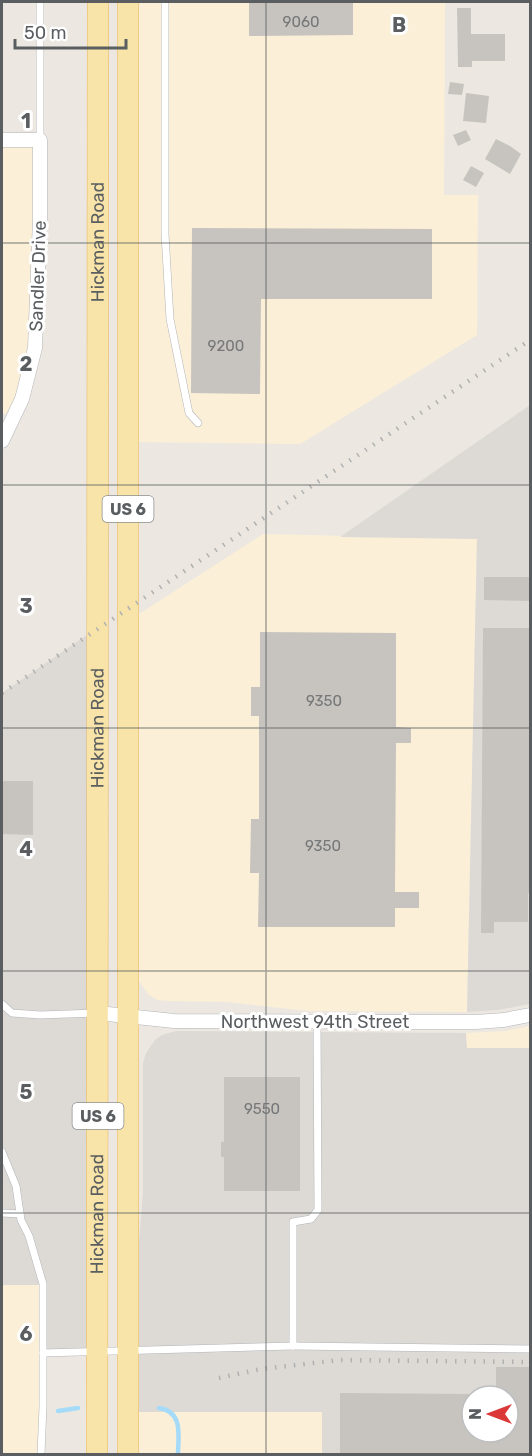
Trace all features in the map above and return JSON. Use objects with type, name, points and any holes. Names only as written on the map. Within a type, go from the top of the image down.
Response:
[{"type":"main road","name":"Hickman Road","points":[[97,1455],[98,2]]},
{"type":"main road","name":"Hickman Road","points":[[128,2],[128,1455]]},
{"type":"street","points":[[2,140],[40,140]]},
{"type":"street","name":"Sandler Drive","points":[[2,441],[22,399],[35,348],[40,219],[40,140]]},
{"type":"street","name":"Northwest 94th Street","points":[[98,1013],[174,1021],[317,1022],[476,1022],[531,1015]]},
{"type":"lane","points":[[40,2],[40,140]]},
{"type":"lane","points":[[165,2],[165,234],[170,319],[179,373],[189,413],[198,423]]},
{"type":"lane","points":[[2,1004],[12,1013],[40,1015],[98,1013]]},
{"type":"lane","points":[[293,1346],[293,1222],[311,1219],[318,1210],[317,1022]]},
{"type":"lane","points":[[2,1152],[16,1186],[20,1214],[43,1284],[41,1455]]},
{"type":"lane","points":[[2,1213],[20,1214]]},
{"type":"lane","points":[[43,1353],[293,1346],[531,1349]]},
{"type":"shaded area","points":[[136,2],[445,2],[444,195],[478,195],[477,335],[300,444],[136,442]]},
{"type":"shaded area","points":[[2,140],[40,140],[37,322],[15,414],[2,414]]},
{"type":"shaded area","points":[[530,405],[530,1004],[499,1010],[467,1012],[477,539],[340,537]]},
{"type":"shaded area","points":[[263,534],[477,539],[467,1012],[308,1011],[228,1002],[167,1001],[158,1000],[149,995],[138,980],[136,616]]},
{"type":"shaded area","points":[[97,628],[97,1351],[43,1353],[43,1285],[2,1285],[2,693]]},
{"type":"shaded area","points":[[530,1026],[530,1048],[466,1048],[466,1033],[506,1031]]},
{"type":"shaded area","points":[[176,1031],[466,1033],[467,1048],[530,1048],[530,1454],[322,1454],[322,1412],[136,1412],[135,1289],[143,1193],[143,1063],[146,1053],[155,1040],[162,1035]]},
{"type":"shaded area","points":[[43,1284],[41,1454],[2,1454],[2,1285]]},
{"type":"shaded area","points":[[136,1412],[323,1412],[322,1454],[136,1454]]},
{"type":"building","points":[[249,2],[353,2],[353,35],[249,36]]},
{"type":"building","points":[[457,8],[471,8],[471,34],[505,34],[505,61],[472,61],[472,67],[458,67]]},
{"type":"building","points":[[450,82],[464,84],[462,95],[448,94]]},
{"type":"building","points":[[466,93],[489,96],[486,123],[463,121]]},
{"type":"building","points":[[466,130],[471,140],[458,146],[453,135]]},
{"type":"building","points":[[496,139],[521,154],[510,174],[485,159]]},
{"type":"building","points":[[471,166],[484,173],[476,187],[463,180]]},
{"type":"building","points":[[192,228],[432,229],[432,299],[261,299],[260,394],[191,393]]},
{"type":"building","points":[[484,577],[531,577],[531,601],[484,600]]},
{"type":"building","points":[[483,628],[531,628],[531,892],[528,893],[528,922],[494,922],[494,933],[481,933]]},
{"type":"building","points":[[260,632],[396,633],[396,727],[411,728],[411,743],[396,743],[395,892],[419,892],[419,908],[395,908],[395,927],[258,927],[259,873],[250,873],[251,819],[259,819],[259,716],[251,716],[251,687],[260,687]]},
{"type":"building","points":[[2,781],[33,781],[33,835],[2,834]]},
{"type":"building","points":[[224,1077],[300,1077],[300,1191],[224,1191],[224,1157],[221,1157],[221,1142],[224,1142]]},
{"type":"building","points":[[496,1367],[531,1367],[531,1455],[340,1455],[340,1393],[460,1394],[460,1444],[520,1444],[520,1384],[496,1384]]},
{"type":"waterway","points":[[58,1411],[78,1408]]},
{"type":"waterway","points":[[159,1408],[173,1414],[176,1420],[179,1433],[178,1454]]},
{"type":"railway","points":[[2,693],[530,340]]},
{"type":"railway","points":[[219,1378],[261,1369],[340,1360],[530,1362]]}]
